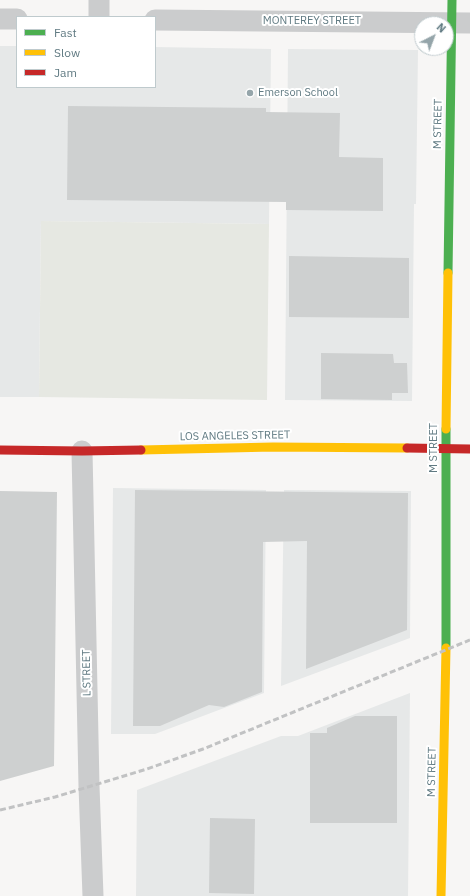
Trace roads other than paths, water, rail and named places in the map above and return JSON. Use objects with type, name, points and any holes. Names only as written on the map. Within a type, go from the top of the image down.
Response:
[{"type":"street","points":[[99,0],[99,16]]},
{"type":"street","name":"M STREET","points":[[441,896],[446,649],[446,449],[461,22],[452,0]]},
{"type":"street","points":[[0,19],[16,19]]},
{"type":"street","name":"MONTEREY STREET","points":[[156,20],[461,22]]},
{"type":"street","name":"LOS ANGELES STREET","points":[[0,450],[82,451],[273,447],[470,449]]},
{"type":"street","name":"L STREET","points":[[82,451],[88,786],[93,896]]},
{"type":"railway","points":[[0,810],[55,797],[147,769],[203,749],[470,640]]},
{"type":"place","name":"Emerson School","points":[[250,93]]}]
